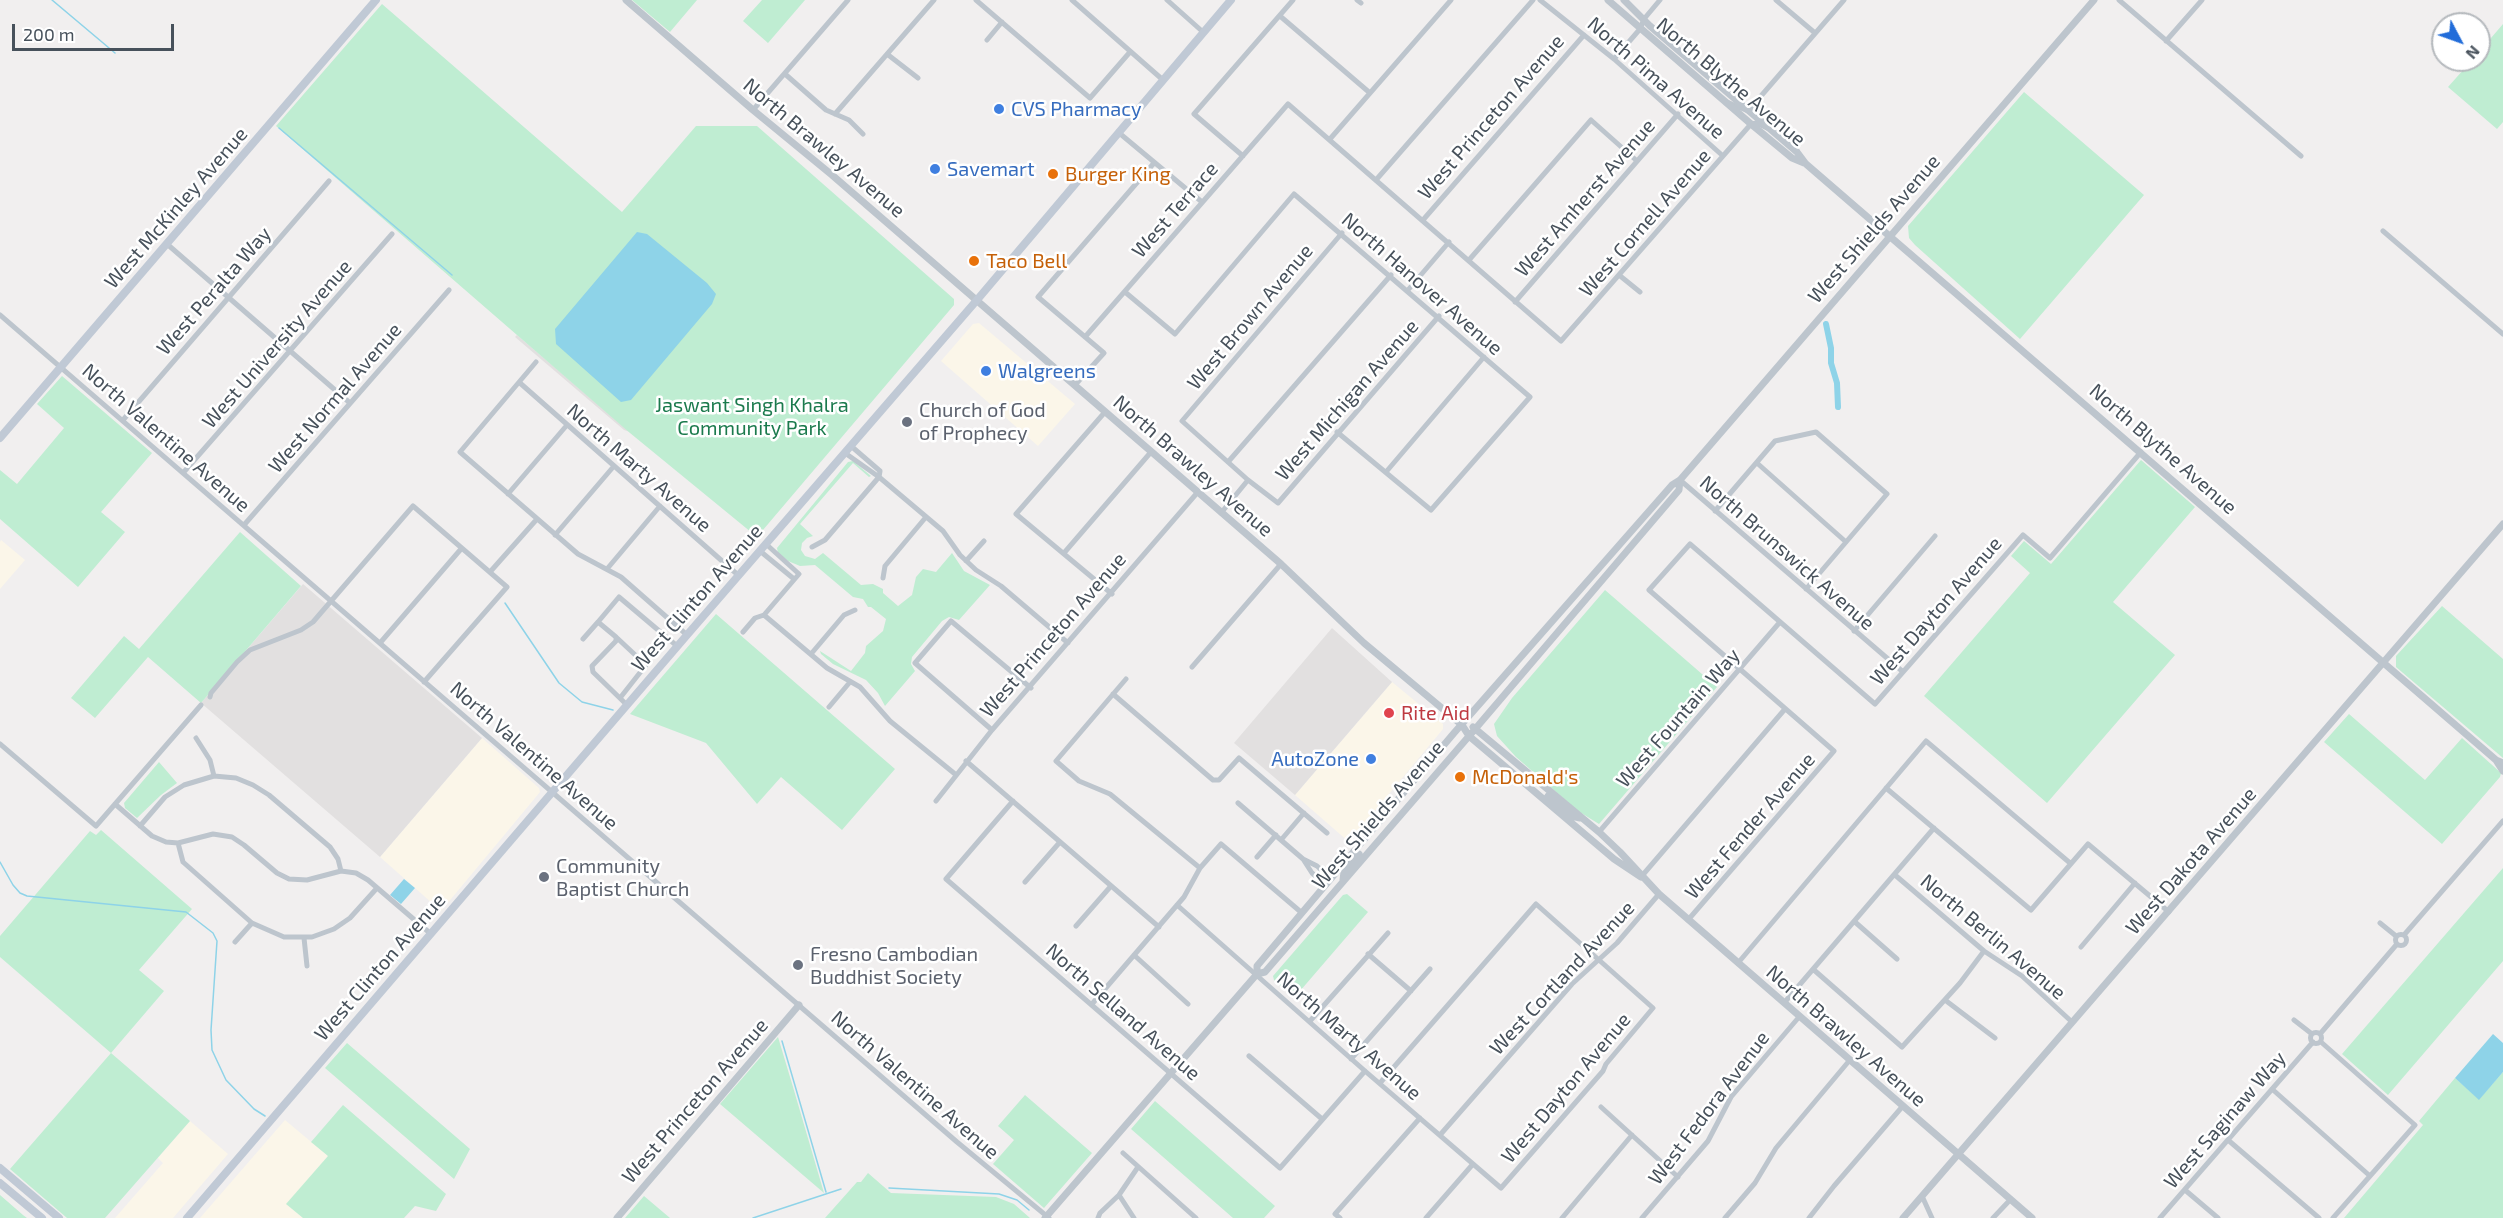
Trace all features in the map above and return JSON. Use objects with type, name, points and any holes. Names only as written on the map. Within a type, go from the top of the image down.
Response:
[{"type":"main road","name":"West McKinley Avenue","points":[[0,438],[376,0]]},
{"type":"main road","name":"West Clinton Avenue","points":[[187,1218],[977,300],[1231,0]]},
{"type":"main road","points":[[0,1168],[58,1218]]},
{"type":"main road","points":[[0,1183],[42,1218]]},
{"type":"street","name":"North Brawley Avenue","points":[[626,0],[832,175],[1281,564],[1364,643],[1462,725],[1469,736],[1614,859],[1641,877]]},
{"type":"street","points":[[753,110],[848,0]]},
{"type":"street","points":[[835,114],[934,0]]},
{"type":"street","points":[[976,0],[1090,98],[1130,52]]},
{"type":"street","points":[[1072,0],[1163,80]]},
{"type":"street","points":[[1167,0],[1203,32]]},
{"type":"street","points":[[1243,156],[1194,114],[1293,0]]},
{"type":"street","points":[[1451,0],[1330,139],[1515,302]]},
{"type":"street","points":[[1376,180],[1533,0]]},
{"type":"street","name":"North Pima Avenue","points":[[1540,0],[1614,59],[1723,156]]},
{"type":"street","name":"North Blythe Avenue","points":[[1608,0],[1642,23],[1773,131],[1797,152],[1806,164],[2500,761],[2503,771]]},
{"type":"street","name":"North Blythe Avenue","points":[[1624,0],[1642,23],[1725,101],[1792,158],[1806,164]]},
{"type":"street","points":[[1614,59],[1660,0]]},
{"type":"street","points":[[1776,0],[1815,33]]},
{"type":"street","points":[[1725,101],[1748,111],[1844,0]]},
{"type":"street","name":"West Shields Avenue","points":[[1257,974],[1257,966],[1462,725],[1672,485],[1680,480],[2094,0]]},
{"type":"street","points":[[2119,0],[2301,156]]},
{"type":"street","points":[[2166,41],[2202,0]]},
{"type":"street","points":[[1280,16],[1371,93]]},
{"type":"street","points":[[987,40],[1002,22]]},
{"type":"street","name":"West Princeton Avenue","points":[[1423,220],[1584,35]]},
{"type":"street","points":[[887,54],[918,78]]},
{"type":"street","points":[[785,74],[826,110],[849,120],[863,134]]},
{"type":"street","name":"West Terrace","points":[[1085,337],[1288,104],[1330,139]]},
{"type":"street","name":"West Amherst Avenue","points":[[1515,302],[1678,114]]},
{"type":"street","points":[[1469,260],[1592,120],[1637,161]]},
{"type":"street","points":[[1751,124],[1757,123],[1773,131]]},
{"type":"street","name":"West Cornell Avenue","points":[[1515,302],[1561,341],[1751,124]]},
{"type":"street","points":[[1118,132],[1202,202]]},
{"type":"street","points":[[1075,385],[1104,353],[1038,297],[1154,163]]},
{"type":"street","name":"West Peralta Way","points":[[123,420],[329,181]]},
{"type":"street","name":"North Hanover Avenue","points":[[1125,292],[1175,334],[1294,194],[1439,316],[1530,397],[1431,510],[1386,472]]},
{"type":"street","points":[[2383,231],[2503,334]]},
{"type":"street","name":"West Brown Avenue","points":[[1228,462],[1182,421],[1342,233]]},
{"type":"street","name":"West University Avenue","points":[[183,473],[392,234]]},
{"type":"street","points":[[1408,290],[1449,242]]},
{"type":"street","points":[[167,244],[350,403]]},
{"type":"street","points":[[1619,274],[1640,292]]},
{"type":"street","points":[[1221,513],[1248,480],[1228,462],[1391,275]]},
{"type":"street","name":"West Normal Avenue","points":[[244,525],[449,290]]},
{"type":"street","name":"North Valentine Avenue","points":[[0,315],[1047,1217]]},
{"type":"street","name":"West Michigan Avenue","points":[[1248,480],[1278,503],[1439,316]]},
{"type":"street","points":[[1337,432],[1386,472],[1484,357]]},
{"type":"street","points":[[536,362],[460,452],[578,554],[621,577],[687,635]]},
{"type":"street","name":"North Marty Avenue","points":[[520,383],[738,575]]},
{"type":"street","points":[[1105,412],[1017,514],[1112,594]]},
{"type":"street","points":[[508,494],[567,425]]},
{"type":"street","points":[[1715,511],[1775,441],[1816,432],[1887,494],[1806,589]]},
{"type":"street","points":[[848,449],[943,531],[966,561],[976,570],[1001,586],[1068,643]]},
{"type":"street","points":[[1064,553],[1150,452]]},
{"type":"street","name":"West Dayton Avenue","points":[[1780,622],[1875,704],[2023,535],[2050,558],[2141,452]]},
{"type":"street","points":[[1756,463],[1846,542]]},
{"type":"street","points":[[555,534],[614,466]]},
{"type":"street","points":[[812,547],[825,540],[879,477]]},
{"type":"street","name":"West Shields Avenue","points":[[1047,1217],[1171,1072],[1257,974],[1264,972],[1476,728],[1679,490],[1680,480]]},
{"type":"street","name":"North Brunswick Avenue","points":[[1680,480],[1902,671]]},
{"type":"street","name":"West Princeton Avenue","points":[[936,801],[955,779],[955,774],[992,730],[1031,688],[1197,493]]},
{"type":"street","points":[[210,697],[237,662],[250,650],[301,630],[313,622],[413,506],[507,587],[424,682]]},
{"type":"street","points":[[607,569],[660,506]]},
{"type":"street","points":[[883,578],[885,566],[926,517]]},
{"type":"street","points":[[490,572],[537,519]]},
{"type":"street","name":"West Dakota Avenue","points":[[1903,1218],[2503,524]]},
{"type":"street","points":[[1854,631],[1935,536]]},
{"type":"street","points":[[966,561],[984,541]]},
{"type":"street","points":[[743,632],[755,618],[764,615],[799,574],[766,544]]},
{"type":"street","points":[[1780,622],[1690,544],[1649,590],[1785,709]]},
{"type":"street","points":[[380,643],[461,549]]},
{"type":"street","points":[[760,551],[794,579]]},
{"type":"street","points":[[1192,667],[1281,564]]},
{"type":"street","points":[[583,639],[619,597],[677,646]]},
{"type":"street","points":[[811,654],[844,615],[855,610]]},
{"type":"street","points":[[764,615],[827,669],[860,687],[890,721],[955,774]]},
{"type":"street","points":[[992,730],[915,663],[951,621],[1031,688]]},
{"type":"street","points":[[598,622],[646,665],[620,698]]},
{"type":"street","name":"West Fountain Way","points":[[1599,832],[1780,622]]},
{"type":"street","points":[[616,637],[616,640],[592,666],[593,672],[627,705]]},
{"type":"street","points":[[1126,679],[1056,761],[1079,781],[1110,794],[1200,868]]},
{"type":"street","points":[[829,706],[850,682]]},
{"type":"street","points":[[1113,694],[1213,780],[1219,780],[1239,758],[1327,833]]},
{"type":"street","points":[[0,744],[96,826],[201,705]]},
{"type":"street","name":"West Fender Avenue","points":[[1688,920],[1834,752],[1785,709]]},
{"type":"street","name":"West Cortland Avenue","points":[[1641,877],[1785,709]]},
{"type":"street","name":"North Brawley Avenue","points":[[1462,725],[1476,728],[1599,832],[1641,877],[1688,920],[2031,1218]]},
{"type":"street","points":[[196,738],[210,760],[214,776]]},
{"type":"street","points":[[1738,963],[1926,741],[2070,863]]},
{"type":"street","points":[[966,762],[1159,927]]},
{"type":"street","points":[[140,826],[172,792],[194,781],[214,776],[245,781],[269,795],[330,847],[338,859],[341,871]]},
{"type":"street","points":[[1886,788],[2031,910],[2088,844],[2169,912]]},
{"type":"street","points":[[1538,795],[1547,796],[1571,816],[1583,819]]},
{"type":"street","name":"North Selland Avenue","points":[[1013,801],[946,879],[1280,1168],[1322,1119]]},
{"type":"street","points":[[1238,803],[1303,859],[1317,866],[1329,882]]},
{"type":"street","points":[[1383,835],[1384,827],[1397,811],[1396,803]]},
{"type":"street","points":[[115,804],[158,839],[178,843],[213,834],[227,835],[244,844],[277,873],[295,880],[307,880],[341,871],[356,873],[430,934]]},
{"type":"street","points":[[1281,840],[1304,813]]},
{"type":"street","points":[[2396,936],[2404,935],[2503,822]]},
{"type":"street","points":[[1784,1003],[1934,828]]},
{"type":"street","points":[[1257,857],[1276,835]]},
{"type":"street","points":[[1343,880],[1344,872],[1367,844],[1367,837]]},
{"type":"street","points":[[1025,882],[1060,842]]},
{"type":"street","points":[[178,843],[183,862],[252,923],[272,933],[304,938],[327,933],[343,924],[377,888]]},
{"type":"street","points":[[1092,1004],[1177,905],[1188,891],[1200,868],[1221,844],[1302,913]]},
{"type":"street","name":"North Berlin Avenue","points":[[1895,875],[1984,951],[2022,976],[2072,1022]]},
{"type":"street","points":[[2081,947],[2135,884]]},
{"type":"street","points":[[1076,926],[1111,886]]},
{"type":"street","name":"West Cortland Avenue","points":[[1440,1135],[1572,984],[1617,944],[1659,894]]},
{"type":"street","points":[[1380,1083],[1536,904],[1599,958]]},
{"type":"street","name":"North Marty Avenue","points":[[1177,905],[1501,1188]]},
{"type":"street","points":[[1855,922],[1897,959]]},
{"type":"street","points":[[235,942],[252,923]]},
{"type":"street","points":[[2333,1218],[2415,1125],[2321,1042],[2320,1034],[2397,944],[2396,936],[2380,923]]},
{"type":"street","points":[[1310,1021],[1388,933]]},
{"type":"street","points":[[2397,944],[2405,944],[2404,935]]},
{"type":"street","points":[[304,938],[307,966]]},
{"type":"street","points":[[1814,970],[1902,1047],[1945,1000],[1984,951]]},
{"type":"street","points":[[1368,954],[1411,991]]},
{"type":"street","points":[[1134,955],[1188,1004]]},
{"type":"street","name":"West Dayton Avenue","points":[[1501,1188],[1603,1071],[1606,1064],[1653,1008],[1599,958]]},
{"type":"street","points":[[1352,1059],[1430,969]]},
{"type":"street","points":[[1945,1000],[1995,1038]]},
{"type":"street","name":"West Princeton Avenue","points":[[617,1218],[799,1005]]},
{"type":"street","name":"West Fedora Avenue","points":[[1642,1218],[1708,1141],[1731,1097],[1799,1017]]},
{"type":"street","points":[[2294,1020],[2312,1034],[2320,1034]]},
{"type":"street","points":[[2312,1034],[2313,1042],[2321,1042]]},
{"type":"street","name":"West Saginaw Way","points":[[2160,1218],[2313,1042]]},
{"type":"street","points":[[1249,1056],[1322,1119],[1365,1071]]},
{"type":"street","points":[[1725,1218],[1755,1183],[1776,1148],[1849,1061]]},
{"type":"street","points":[[2272,1089],[2370,1176]]},
{"type":"street","points":[[1601,1107],[1678,1177]]},
{"type":"street","points":[[1809,1218],[1902,1107]]},
{"type":"street","points":[[1338,1216],[1420,1118]]},
{"type":"street","points":[[1562,1218],[1632,1135]]},
{"type":"street","points":[[2228,1140],[2319,1218]]},
{"type":"street","points":[[1123,1153],[1196,1218]]},
{"type":"street","name":"West Dayton Avenue","points":[[1426,1218],[1473,1164]]},
{"type":"street","points":[[1098,1218],[1100,1213],[1119,1195],[1138,1167]]},
{"type":"street","points":[[2185,1190],[2218,1218]]},
{"type":"street","points":[[1119,1195],[1134,1218]]},
{"type":"street","points":[[1922,1196],[1932,1218]]},
{"type":"street","points":[[1993,1218],[2010,1200]]},
{"type":"shaded area","points":[[979,323],[1075,404],[1038,446],[941,361],[973,324]]},
{"type":"shaded area","points":[[517,335],[630,432],[624,430],[515,337]]},
{"type":"shaded area","points":[[1,540],[25,560],[0,589],[0,542]]},
{"type":"shaded area","points":[[303,584],[482,738],[380,857],[201,703]]},
{"type":"shaded area","points":[[1332,628],[1392,682],[1295,795],[1234,743]]},
{"type":"shaded area","points":[[1392,682],[1443,724],[1443,729],[1349,842],[1295,795]]},
{"type":"shaded area","points":[[482,738],[539,788],[540,792],[441,911],[380,857]]},
{"type":"shaded area","points":[[285,1120],[328,1156],[287,1204],[303,1218],[200,1218]]},
{"type":"shaded area","points":[[190,1121],[228,1154],[173,1218],[115,1218],[163,1163],[158,1158]]},
{"type":"green space","points":[[632,0],[697,0],[670,32]]},
{"type":"green space","points":[[762,0],[805,0],[768,43],[743,21]]},
{"type":"green space","name":"Jaswant Singh Khalra Community Park","points":[[382,4],[622,212],[696,126],[757,126],[954,299],[954,305],[757,537],[630,433],[276,126]]},
{"type":"green space","points":[[2503,24],[2503,122],[2497,129],[2448,87],[2461,72],[2491,72],[2491,38]]},
{"type":"green space","points":[[2024,92],[2144,195],[2020,339],[1915,245],[1909,238],[1908,226]]},
{"type":"green space","points":[[62,376],[152,453],[101,512],[125,532],[78,587],[0,519],[0,470],[17,484],[64,428],[37,404]]},
{"type":"green space","points":[[2141,460],[2195,507],[2113,602],[2175,655],[2047,803],[1924,696],[2030,573],[2011,556],[2024,541],[2051,564]]},
{"type":"green space","points":[[853,461],[871,476],[869,477],[853,463],[800,524],[813,536],[802,543],[801,550],[805,556],[815,559],[823,553],[861,585],[873,584],[883,589],[883,593],[898,606],[912,595],[916,577],[923,569],[936,572],[952,553],[964,571],[990,585],[959,620],[949,617],[942,621],[912,657],[911,664],[915,671],[885,706],[878,693],[866,680],[833,664],[820,651],[851,671],[865,653],[866,646],[883,631],[886,619],[868,607],[863,599],[853,597],[815,565],[800,566],[788,561],[778,553],[777,548],[848,462]]},
{"type":"green space","points":[[240,532],[301,586],[201,703],[148,657],[95,718],[71,698],[124,636],[139,649]]},
{"type":"green space","points":[[1605,590],[1717,687],[1599,824],[1578,811],[1516,757],[1497,736],[1494,724],[1512,698]]},
{"type":"green space","points":[[2442,606],[2503,659],[2503,758],[2396,667],[2396,656]]},
{"type":"green space","points":[[716,614],[895,769],[842,830],[781,777],[757,804],[706,743],[630,714]]},
{"type":"green space","points":[[2349,714],[2425,780],[2462,738],[2501,773],[2500,777],[2442,844],[2324,742]]},
{"type":"green space","points":[[159,762],[177,783],[137,818],[125,808],[124,803]]},
{"type":"green space","points":[[101,830],[192,909],[139,970],[164,991],[111,1053],[0,957],[0,936],[90,831],[96,835]]},
{"type":"green space","points":[[2503,868],[2503,961],[2388,1095],[2342,1054]]},
{"type":"green space","points":[[1347,894],[1368,912],[1294,998],[1274,980],[1273,976],[1343,895]]},
{"type":"green space","points":[[778,1037],[793,1087],[824,1193],[720,1104]]},
{"type":"green space","points":[[347,1043],[470,1149],[454,1179],[325,1068]]},
{"type":"green space","points":[[111,1053],[190,1121],[105,1218],[67,1218],[10,1169]]},
{"type":"green space","points":[[2503,1072],[2503,1218],[2344,1218],[2423,1125],[2419,1121],[2455,1078],[2479,1099]]},
{"type":"green space","points":[[1025,1095],[1092,1153],[1044,1208],[993,1164],[1014,1140],[998,1126]]},
{"type":"green space","points":[[1155,1101],[1275,1206],[1264,1218],[1233,1218],[1131,1129]]},
{"type":"green space","points":[[343,1105],[446,1194],[436,1211],[415,1206],[404,1218],[303,1218],[286,1204],[328,1156],[311,1142]]},
{"type":"green space","points":[[868,1173],[891,1193],[996,1197],[1014,1204],[1030,1218],[825,1218]]},
{"type":"green space","points":[[0,1195],[23,1215],[27,1218],[0,1218]]},
{"type":"green space","points":[[644,1196],[670,1218],[625,1218]]},
{"type":"water","points":[[637,232],[647,234],[707,283],[716,294],[712,304],[631,400],[621,402],[556,344],[555,329]]},
{"type":"water","points":[[404,879],[415,888],[401,904],[390,895]]},
{"type":"water","points":[[2493,1034],[2503,1043],[2503,1072],[2479,1100],[2455,1078]]},
{"type":"waterway","points":[[52,0],[115,53]]},
{"type":"waterway","points":[[279,128],[452,275]]},
{"type":"waterway","points":[[1826,324],[1831,348],[1831,363],[1837,383],[1838,407]]},
{"type":"waterway","points":[[505,603],[559,683],[582,702],[613,710]]},
{"type":"waterway","points":[[0,862],[13,885],[20,893],[27,896],[186,912],[213,933],[217,941],[211,1030],[212,1050],[226,1080],[254,1109],[265,1116]]},
{"type":"waterway","points":[[782,1041],[826,1192]]},
{"type":"waterway","points":[[889,1188],[999,1194],[1017,1200],[1029,1210]]},
{"type":"waterway","points":[[753,1218],[841,1189]]},
{"type":"place","name":"CVS Pharmacy","points":[[999,109]]},
{"type":"place","name":"Savemart","points":[[935,169]]},
{"type":"place","name":"Burger King","points":[[1053,174]]},
{"type":"place","name":"Taco Bell","points":[[974,261]]},
{"type":"place","name":"Walgreens","points":[[986,371]]},
{"type":"place","name":"Church of God of Prophecy","points":[[907,422]]},
{"type":"place","name":"Rite Aid","points":[[1389,713]]},
{"type":"place","name":"AutoZone","points":[[1371,759]]},
{"type":"place","name":"McDonald's","points":[[1460,777]]},
{"type":"place","name":"Community Baptist Church","points":[[544,877]]},
{"type":"place","name":"Fresno Cambodian Buddhist Society","points":[[798,965]]}]
